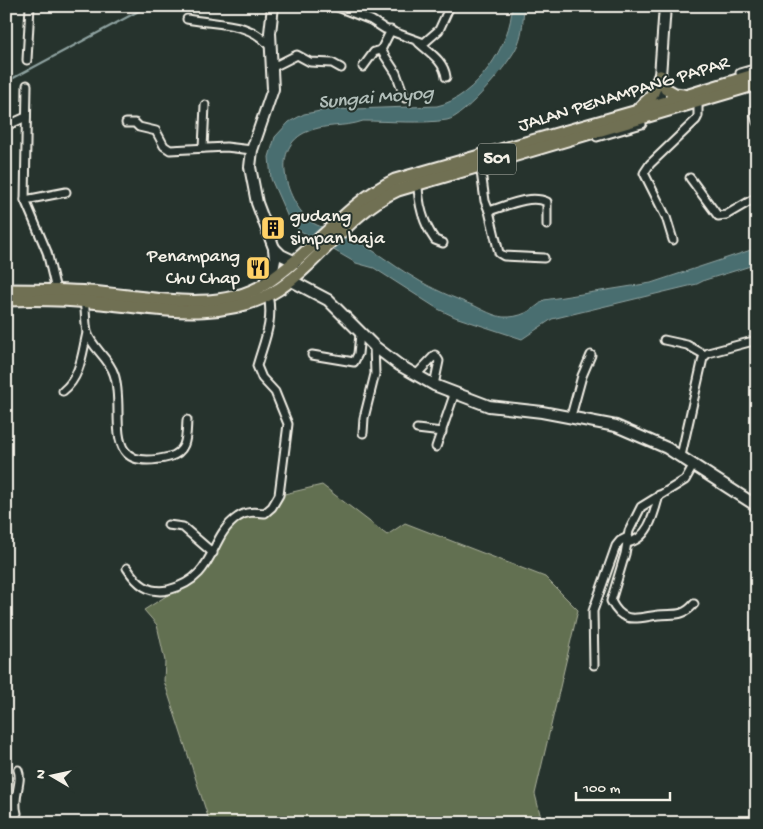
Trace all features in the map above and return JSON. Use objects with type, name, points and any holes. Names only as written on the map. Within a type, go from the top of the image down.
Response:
[{"type":"main road","name":"JALAN PENAMPANG PAPAR","points":[[343,223],[384,196],[418,182],[575,138],[660,108],[689,95],[757,74]]},
{"type":"main road","points":[[660,76],[666,90],[670,93],[689,95]]},
{"type":"main road","points":[[634,112],[651,96],[660,76]]},
{"type":"main road","name":"JALAN PENAMPANG PAPAR","points":[[6,300],[84,302],[170,310],[206,311],[232,308],[265,290],[290,280],[309,256],[370,195],[395,180],[634,112],[660,108],[757,84]]},
{"type":"main road","name":"JALAN PENAMPANG PAPAR","points":[[6,290],[56,290],[178,300],[224,298],[265,290],[296,262],[309,256]]},
{"type":"street","points":[[27,60],[30,6]]},
{"type":"street","points":[[127,568],[143,587],[161,591],[182,585],[193,579],[206,566],[235,519],[247,512],[265,513],[272,507],[278,495],[288,431],[287,419],[275,392],[262,378],[257,366],[269,328],[271,310],[265,290],[273,270],[275,260],[274,248],[257,203],[251,180],[252,150],[272,95],[273,67],[270,47],[273,6]]},
{"type":"street","points":[[335,6],[409,36],[419,42],[438,59],[445,69],[446,77]]},
{"type":"street","points":[[419,42],[426,42],[434,36],[444,23],[450,6]]},
{"type":"street","points":[[660,108],[660,76],[665,6]]},
{"type":"street","points":[[187,19],[242,27],[266,41],[270,47]]},
{"type":"street","points":[[363,67],[374,52],[381,50],[392,30]]},
{"type":"street","points":[[381,50],[396,73],[405,98]]},
{"type":"street","points":[[273,67],[296,55],[310,62],[332,63],[341,68]]},
{"type":"street","points":[[737,80],[739,74],[757,68]]},
{"type":"street","points":[[27,85],[25,200],[47,252],[56,290]]},
{"type":"street","points":[[575,138],[586,139],[603,135],[757,89]]},
{"type":"street","points":[[757,97],[755,116],[757,122]]},
{"type":"street","points":[[202,148],[205,105]]},
{"type":"street","points":[[673,240],[666,217],[644,173],[650,164],[696,120],[698,106]]},
{"type":"street","points":[[6,126],[26,118]]},
{"type":"street","points":[[126,123],[136,124],[140,128],[156,131],[164,146],[170,150],[238,148],[252,150]]},
{"type":"street","points":[[480,164],[485,201],[499,253],[504,256],[544,258]]},
{"type":"street","points":[[690,178],[718,216],[726,216],[757,197]]},
{"type":"street","points":[[418,182],[418,195],[424,219],[435,240],[443,243]]},
{"type":"street","points":[[25,200],[66,192]]},
{"type":"street","points":[[489,211],[522,201],[540,199],[547,202],[547,225]]},
{"type":"street","points":[[274,248],[282,255],[296,262]]},
{"type":"street","points":[[290,280],[328,300],[374,346],[434,385],[489,406],[571,416],[616,426],[651,440],[681,456],[757,506]]},
{"type":"street","points":[[63,391],[74,380],[81,362],[87,333],[84,302]]},
{"type":"street","points":[[87,333],[109,362],[114,374],[118,399],[118,434],[125,453],[140,459],[173,456],[183,449],[186,443],[187,420]]},
{"type":"street","points":[[312,355],[354,362],[357,358],[360,334]]},
{"type":"street","points":[[664,340],[687,345],[705,355]]},
{"type":"street","points":[[681,456],[701,362],[705,355],[722,348],[757,340]]},
{"type":"street","points":[[363,432],[364,418],[375,374],[374,346]]},
{"type":"street","points":[[416,375],[435,355],[439,361],[434,385]]},
{"type":"street","points":[[571,416],[582,376],[591,355]]},
{"type":"street","points":[[436,447],[454,394]]},
{"type":"street","points":[[417,429],[442,432]]},
{"type":"street","points":[[694,464],[685,480],[641,507],[627,540],[611,601],[617,612],[630,619],[658,615],[673,616],[690,609],[694,604]]},
{"type":"street","points":[[594,665],[593,611],[616,546],[620,541],[637,539],[646,530],[659,495]]},
{"type":"street","points":[[168,525],[183,527],[214,553]]},
{"type":"street","points":[[6,819],[16,813],[14,807],[20,779],[18,770]]},
{"type":"green space","points":[[322,485],[387,535],[405,523],[545,577],[578,610],[535,794],[541,818],[552,823],[210,823],[164,681],[165,661],[157,625],[144,610],[198,576],[232,527],[244,515],[268,509],[276,496]]},
{"type":"water","points":[[512,6],[524,6],[521,35],[514,52],[498,75],[476,99],[455,117],[428,122],[363,121],[311,130],[294,141],[287,152],[285,163],[286,176],[289,189],[295,201],[310,221],[354,239],[404,272],[435,289],[503,317],[525,313],[544,300],[651,283],[757,248],[757,264],[697,284],[552,319],[522,339],[455,317],[438,309],[374,268],[356,263],[299,230],[290,222],[271,179],[269,157],[275,137],[289,122],[304,114],[326,110],[437,106],[451,101],[465,92],[489,67],[506,37]]},
{"type":"waterway","points":[[6,82],[148,6]]},
{"type":"place","name":"gudang simpan baja","points":[[273,228]]},
{"type":"place","name":"Penampang Chu Chap","points":[[258,268]]},
{"type":"water label","name":"Sungai Moyog","points":[[376,99]]}]
